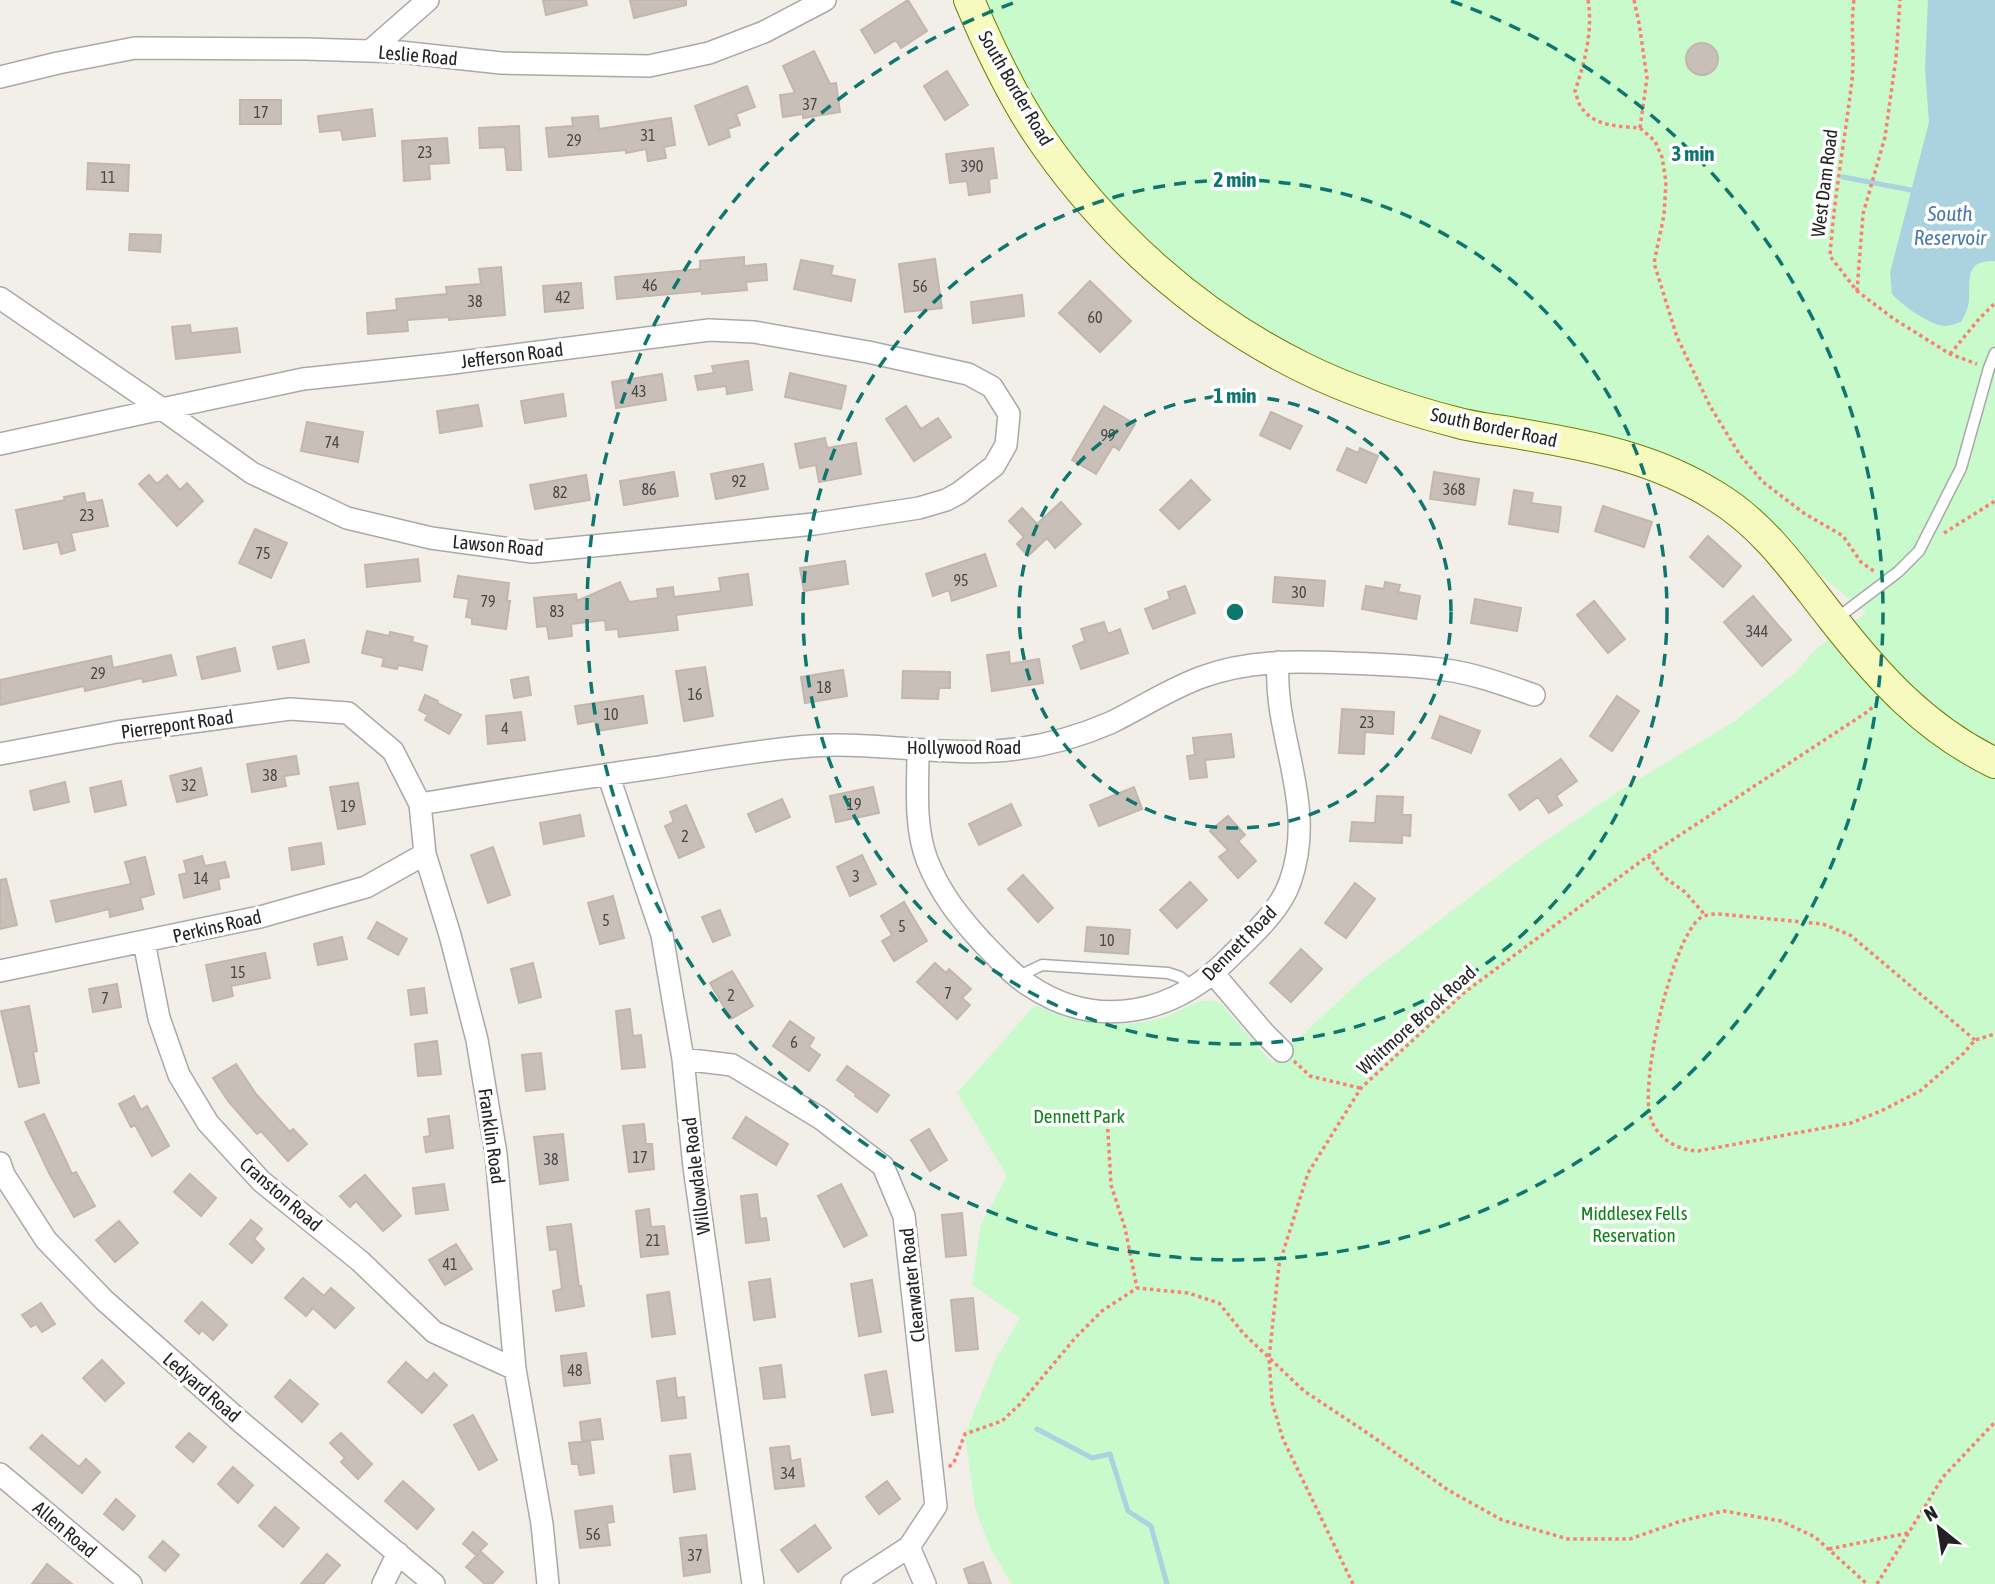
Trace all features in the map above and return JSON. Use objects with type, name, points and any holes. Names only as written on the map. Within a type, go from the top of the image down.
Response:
[{"type":"main road","name":"South Border Road","points":[[969,0],[992,54],[1036,130],[1086,197],[1134,249],[1192,298],[1247,337],[1306,370],[1372,396],[1458,423],[1601,449],[1657,465],[1720,498],[1748,520],[1788,561],[1834,621],[1892,689],[1939,730],[1962,746],[1995,763]]},
{"type":"street","points":[[370,51],[428,0]]},
{"type":"street","name":"Leslie Road","points":[[0,78],[135,48],[400,52],[501,63],[649,66],[709,53],[764,32],[825,0]]},
{"type":"street","name":"Lawson Road","points":[[0,298],[252,473],[347,518],[431,538],[532,552],[814,524],[919,509],[947,500],[993,466],[1006,445],[1009,414]]},
{"type":"street","name":"Jefferson Road","points":[[0,444],[303,379],[445,364],[709,330],[754,332],[868,352],[968,374],[992,387],[1009,414]]},
{"type":"street","name":"Hollywood Road","points":[[420,804],[726,756],[813,746],[879,746],[957,751],[1036,746],[1109,723],[1162,694],[1199,678],[1236,667],[1278,662],[1367,663],[1446,670],[1476,676],[1534,695]]},
{"type":"street","name":"Dennett Road","points":[[918,750],[920,828],[924,849],[935,878],[955,912],[1017,976],[1055,1000],[1104,1011],[1122,1012],[1153,1006],[1178,997],[1213,973],[1248,939],[1281,900],[1290,882],[1296,860],[1299,828],[1297,794],[1277,687],[1278,662]]},
{"type":"street","name":"Pierrepont Road","points":[[0,754],[117,732],[290,709],[348,713],[354,718]]},
{"type":"street","name":"Franklin Road","points":[[354,718],[393,751],[420,804],[425,854],[450,935],[477,1040],[496,1154],[515,1369],[542,1524],[548,1584]]},
{"type":"street","name":"Willowdale Road","points":[[608,774],[662,935],[683,1059],[697,1192],[754,1584]]},
{"type":"street","name":"Perkins Road","points":[[0,971],[260,917],[366,887],[425,854]]},
{"type":"street","name":"Cranston Road","points":[[144,942],[159,1018],[179,1074],[208,1123],[261,1181],[360,1261],[434,1332],[515,1369]]},
{"type":"street","points":[[1213,973],[1282,1051]]},
{"type":"street","name":"Clearwater Road","points":[[683,1059],[733,1065],[820,1118],[883,1166],[904,1216],[936,1506],[909,1547]]},
{"type":"street","name":"Ledyard Road","points":[[0,1163],[4,1175],[46,1240],[104,1300],[242,1422],[434,1584]]},
{"type":"street","name":"Allen Road","points":[[0,1474],[131,1584]]},
{"type":"street","points":[[852,1584],[909,1547],[925,1584]]},
{"type":"street","points":[[383,1584],[398,1553]]},
{"type":"lane","points":[[1834,621],[1898,572],[1919,551],[1961,468],[1995,353]]},
{"type":"lane","points":[[1017,976],[1042,965],[1168,973],[1180,977],[1194,988]]},
{"type":"path","points":[[1588,0],[1590,14],[1586,58],[1575,91],[1581,108],[1593,120],[1640,128],[1655,141],[1662,157],[1666,182],[1664,215],[1654,263],[1677,337],[1710,405],[1741,455],[1763,482],[1805,514],[1843,536],[1861,562],[1875,572],[1898,572]]},
{"type":"path","points":[[1634,0],[1647,78],[1640,128]]},
{"type":"path","name":"West Dam Road","points":[[1854,0],[1852,78],[1832,222],[1830,256],[1857,292],[1894,319],[1950,354],[1989,368]]},
{"type":"path","points":[[1857,292],[1863,214],[1885,136],[1896,58],[1900,0]]},
{"type":"path","points":[[1950,354],[1995,303]]},
{"type":"path","points":[[1919,551],[1995,500]]},
{"type":"path","name":"Whitmore Brook Road","points":[[1353,1584],[1283,1438],[1272,1402],[1269,1358],[1279,1265],[1308,1173],[1361,1088],[1465,992],[1648,856],[1867,712],[1892,689]]},
{"type":"path","points":[[1648,856],[1664,877],[1685,892],[1705,915]]},
{"type":"path","points":[[1975,1040],[1850,935],[1823,924],[1705,915],[1696,922],[1669,981],[1655,1037],[1649,1111],[1657,1131],[1672,1145],[1698,1151],[1851,1123],[1920,1091],[1975,1040],[1995,1034]]},
{"type":"path","points":[[1282,1051],[1310,1076],[1361,1088]]},
{"type":"path","points":[[1107,1115],[1111,1185],[1125,1228],[1137,1288]]},
{"type":"path","points":[[933,1482],[954,1462],[965,1434],[1002,1421],[1102,1311],[1137,1288],[1188,1293],[1219,1303],[1243,1332],[1304,1391],[1448,1490],[1502,1520],[1569,1539],[1630,1539],[1681,1521],[1724,1511],[1781,1521],[1815,1537],[1867,1584]]},
{"type":"path","points":[[1877,1584],[1943,1477],[1995,1422]]},
{"type":"path","points":[[1829,1549],[1908,1533]]},
{"type":"green space","name":"Middlesex Fells Reservation","points":[[982,0],[1995,0],[1995,1584],[1012,1584],[991,1550],[975,1508],[965,1434],[995,1361],[1020,1318],[972,1285],[981,1224],[1007,1176],[957,1093],[1035,1005],[1082,1021],[1129,1024],[1162,1018],[1192,1004],[1215,1001],[1222,1005],[1272,1063],[1366,976],[1535,848],[1616,793],[1735,721],[1795,673],[1818,647],[1866,613],[1813,569],[1764,514],[1710,474],[1677,458],[1615,438],[1486,415],[1376,385],[1314,358],[1237,313],[1162,256],[1124,220],[1041,120]]},
{"type":"water","name":"South Reservoir","points":[[1928,0],[1995,0],[1995,261],[1985,261],[1974,267],[1965,314],[1961,322],[1945,326],[1924,318],[1896,298],[1892,294],[1890,273],[1929,122],[1925,69]]},
{"type":"building","points":[[543,0],[586,0],[587,5],[546,15]]},
{"type":"building","points":[[630,0],[686,0],[686,5],[634,18]]},
{"type":"building","points":[[908,0],[927,31],[901,48],[896,40],[875,53],[861,30]]},
{"type":"building","points":[[1702,43],[1713,48],[1718,59],[1713,70],[1702,75],[1691,70],[1686,59],[1691,48]]},
{"type":"building","points":[[814,51],[830,84],[836,83],[840,112],[803,118],[803,114],[783,117],[780,95],[795,93],[783,66]]},
{"type":"building","points":[[947,71],[968,105],[945,120],[924,86]]},
{"type":"building","points":[[747,86],[755,107],[736,114],[740,125],[728,129],[730,137],[709,145],[695,106]]},
{"type":"building","points":[[240,100],[281,100],[281,124],[240,124]]},
{"type":"building","points":[[372,109],[375,136],[343,140],[341,130],[320,132],[318,116]]},
{"type":"building","points":[[598,116],[599,129],[671,118],[675,145],[664,147],[666,158],[648,161],[646,149],[626,153],[626,150],[549,157],[546,128],[573,126],[572,118]]},
{"type":"building","points":[[519,126],[521,170],[507,170],[505,147],[480,148],[479,128]]},
{"type":"building","points":[[447,138],[449,163],[429,164],[430,179],[404,181],[402,141]]},
{"type":"building","points":[[993,148],[997,178],[989,179],[990,192],[969,195],[967,181],[950,183],[946,154]]},
{"type":"building","points":[[88,163],[129,165],[128,191],[87,189]]},
{"type":"building","points":[[130,234],[161,235],[160,252],[129,250]]},
{"type":"building","points":[[744,257],[744,266],[766,264],[767,280],[746,282],[747,290],[702,294],[702,291],[617,299],[615,277],[700,269],[700,261]]},
{"type":"building","points":[[935,259],[942,308],[905,312],[899,264]]},
{"type":"building","points":[[801,260],[833,266],[831,275],[855,280],[851,301],[794,289]]},
{"type":"building","points":[[501,267],[505,315],[449,320],[449,317],[407,320],[408,331],[368,334],[367,313],[397,310],[396,299],[447,294],[446,287],[481,284],[479,269]]},
{"type":"building","points":[[1090,281],[1131,321],[1100,352],[1059,313]]},
{"type":"building","points":[[581,283],[583,308],[545,312],[543,286]]},
{"type":"building","points":[[1022,295],[1024,316],[973,323],[971,302]]},
{"type":"building","points":[[190,325],[191,333],[237,328],[240,352],[176,359],[172,327]]},
{"type":"building","points":[[748,361],[752,390],[727,394],[726,386],[698,390],[695,376],[714,373],[712,366]]},
{"type":"building","points":[[790,373],[846,386],[841,409],[785,397]]},
{"type":"building","points":[[662,374],[666,400],[616,408],[612,382]]},
{"type":"building","points":[[563,394],[566,416],[525,423],[521,401]]},
{"type":"building","points":[[478,405],[482,426],[440,433],[437,411]]},
{"type":"building","points":[[906,406],[921,429],[938,418],[951,437],[914,461],[886,419]]},
{"type":"building","points":[[1104,406],[1135,424],[1119,450],[1113,446],[1096,474],[1072,460]]},
{"type":"building","points":[[1271,412],[1302,426],[1290,449],[1260,435]]},
{"type":"building","points":[[307,422],[363,432],[358,462],[301,451]]},
{"type":"building","points":[[825,438],[827,448],[856,443],[861,474],[819,482],[816,465],[800,468],[795,444]]},
{"type":"building","points":[[1347,448],[1358,453],[1360,448],[1378,456],[1366,483],[1337,470]]},
{"type":"building","points":[[763,464],[768,489],[716,499],[711,474]]},
{"type":"building","points":[[674,472],[678,496],[624,505],[620,481]]},
{"type":"building","points":[[1434,472],[1479,479],[1475,505],[1430,499]]},
{"type":"building","points":[[149,475],[157,484],[167,475],[180,490],[187,483],[203,501],[177,526],[139,484]]},
{"type":"building","points":[[586,475],[590,500],[535,509],[530,485]]},
{"type":"building","points":[[1191,480],[1210,500],[1179,529],[1160,510]]},
{"type":"building","points":[[1514,490],[1533,493],[1531,503],[1561,507],[1558,532],[1509,524]]},
{"type":"building","points":[[84,493],[86,503],[102,500],[108,526],[71,533],[75,550],[61,554],[58,542],[24,549],[16,510],[65,500],[64,497]]},
{"type":"building","points":[[1061,502],[1081,524],[1055,548],[1047,538],[1028,556],[1017,544],[1024,537],[1009,521],[1022,508],[1037,524]]},
{"type":"building","points":[[1603,506],[1652,522],[1644,547],[1595,531]]},
{"type":"building","points":[[255,529],[287,543],[271,578],[239,563]]},
{"type":"building","points":[[1708,536],[1741,566],[1723,587],[1690,557]]},
{"type":"building","points":[[985,554],[996,586],[952,601],[949,590],[933,596],[926,574]]},
{"type":"building","points":[[418,559],[420,581],[367,587],[365,565]]},
{"type":"building","points":[[845,561],[848,584],[804,591],[800,568]]},
{"type":"building","points":[[748,574],[752,605],[676,615],[678,630],[619,637],[618,629],[606,630],[605,620],[571,624],[572,636],[549,639],[547,626],[537,627],[534,598],[576,594],[577,601],[620,582],[629,602],[658,598],[657,589],[673,587],[674,597],[721,591],[719,578]]},
{"type":"building","points":[[458,576],[509,583],[507,601],[510,601],[506,629],[472,624],[472,618],[466,617],[469,599],[454,597]]},
{"type":"building","points":[[1275,577],[1325,581],[1323,606],[1273,602]]},
{"type":"building","points":[[1385,582],[1400,585],[1398,592],[1420,596],[1416,619],[1362,609],[1366,586],[1384,589]]},
{"type":"building","points":[[1185,586],[1195,613],[1153,629],[1145,609],[1170,599],[1168,592]]},
{"type":"building","points":[[1753,596],[1791,640],[1762,666],[1724,622]]},
{"type":"building","points":[[1475,599],[1521,608],[1517,631],[1471,623]]},
{"type":"building","points":[[1594,601],[1625,639],[1608,653],[1577,615]]},
{"type":"building","points":[[1104,622],[1108,634],[1120,629],[1128,653],[1081,669],[1073,646],[1085,641],[1081,629]]},
{"type":"building","points":[[367,631],[389,636],[390,632],[413,637],[412,642],[427,646],[422,670],[398,665],[397,669],[382,666],[384,658],[362,653]]},
{"type":"building","points":[[304,640],[309,662],[278,669],[273,647]]},
{"type":"building","points":[[235,648],[240,671],[202,679],[197,657]]},
{"type":"building","points":[[1009,652],[1010,664],[1039,659],[1043,683],[992,691],[987,655]]},
{"type":"building","points":[[171,655],[176,675],[143,682],[142,678],[85,691],[84,686],[0,705],[0,680],[111,656],[113,668]]},
{"type":"building","points":[[705,667],[713,716],[684,721],[676,671]]},
{"type":"building","points":[[843,670],[847,696],[805,703],[801,677]]},
{"type":"building","points":[[903,671],[950,672],[950,688],[939,688],[938,699],[902,698]]},
{"type":"building","points":[[528,677],[531,695],[514,698],[511,680]]},
{"type":"building","points":[[425,695],[461,715],[449,734],[425,720],[428,715],[419,710]]},
{"type":"building","points":[[643,696],[647,723],[597,731],[595,721],[578,724],[575,706]]},
{"type":"building","points":[[1617,696],[1639,711],[1612,751],[1590,736]]},
{"type":"building","points":[[1342,709],[1394,712],[1393,734],[1365,732],[1364,754],[1339,753]]},
{"type":"building","points":[[521,712],[525,740],[488,744],[486,716]]},
{"type":"building","points":[[1440,716],[1480,731],[1471,753],[1432,738]]},
{"type":"building","points":[[1231,734],[1234,757],[1205,760],[1207,777],[1190,779],[1187,756],[1195,755],[1193,738]]},
{"type":"building","points":[[296,756],[299,774],[284,776],[286,786],[252,792],[247,764]]},
{"type":"building","points":[[1561,759],[1577,781],[1556,796],[1562,805],[1549,813],[1538,797],[1520,810],[1509,795]]},
{"type":"building","points":[[201,768],[207,795],[177,802],[170,776]]},
{"type":"building","points":[[121,781],[126,805],[95,812],[90,788]]},
{"type":"building","points":[[65,782],[69,802],[34,810],[30,791]]},
{"type":"building","points":[[358,783],[365,824],[338,829],[330,787]]},
{"type":"building","points":[[873,787],[879,813],[836,822],[830,796]]},
{"type":"building","points":[[1134,787],[1142,809],[1099,826],[1090,805]]},
{"type":"building","points":[[1377,796],[1403,797],[1402,815],[1411,815],[1410,836],[1402,835],[1402,843],[1350,841],[1352,822],[1375,823]]},
{"type":"building","points":[[782,799],[790,817],[756,832],[748,814]]},
{"type":"building","points":[[1011,804],[1021,825],[979,845],[969,824]]},
{"type":"building","points":[[686,805],[704,847],[679,858],[665,826],[674,822],[670,812]]},
{"type":"building","points":[[580,815],[584,836],[544,844],[540,823]]},
{"type":"building","points":[[1228,816],[1245,835],[1238,841],[1256,861],[1238,878],[1219,857],[1228,850],[1210,831]]},
{"type":"building","points":[[321,843],[324,864],[292,870],[289,848]]},
{"type":"building","points":[[493,847],[510,895],[488,903],[471,855]]},
{"type":"building","points":[[862,855],[876,884],[850,896],[837,867]]},
{"type":"building","points":[[202,856],[205,866],[225,862],[229,877],[218,879],[220,889],[184,898],[179,875],[187,873],[184,861]]},
{"type":"building","points":[[145,857],[154,894],[140,898],[143,909],[110,917],[109,909],[56,922],[51,901],[131,884],[125,862]]},
{"type":"building","points":[[1023,875],[1053,908],[1038,922],[1008,889]]},
{"type":"building","points":[[6,879],[17,925],[0,929],[0,880]]},
{"type":"building","points":[[1190,882],[1207,900],[1177,928],[1160,910]]},
{"type":"building","points":[[1355,883],[1375,899],[1346,938],[1325,923]]},
{"type":"building","points":[[613,896],[624,938],[600,944],[588,903]]},
{"type":"building","points":[[904,902],[927,941],[894,961],[882,941],[892,935],[881,916]]},
{"type":"building","points":[[720,910],[730,935],[713,942],[702,917]]},
{"type":"building","points":[[377,922],[407,939],[398,955],[368,938]]},
{"type":"building","points":[[1087,927],[1130,930],[1128,954],[1085,951]]},
{"type":"building","points":[[342,937],[347,959],[318,965],[314,944]]},
{"type":"building","points":[[1301,949],[1322,969],[1291,1002],[1270,983]]},
{"type":"building","points":[[265,953],[270,978],[231,986],[233,996],[213,1001],[206,965]]},
{"type":"building","points":[[533,963],[541,997],[519,1003],[511,969]]},
{"type":"building","points":[[935,963],[946,973],[949,969],[971,989],[962,998],[970,1005],[957,1019],[917,982]]},
{"type":"building","points":[[732,971],[753,1006],[731,1019],[710,983]]},
{"type":"building","points":[[117,984],[121,1007],[93,1012],[89,989]]},
{"type":"building","points":[[424,988],[427,1013],[411,1015],[408,990]]},
{"type":"building","points":[[29,1006],[37,1051],[33,1052],[39,1083],[19,1087],[1,1011]]},
{"type":"building","points":[[630,1009],[633,1036],[641,1035],[645,1067],[622,1069],[616,1011]]},
{"type":"building","points":[[790,1021],[814,1038],[809,1047],[820,1055],[809,1071],[773,1046]]},
{"type":"building","points":[[437,1041],[441,1074],[418,1076],[415,1044]]},
{"type":"building","points":[[541,1053],[545,1089],[526,1091],[522,1055]]},
{"type":"building","points":[[236,1064],[256,1094],[290,1132],[293,1129],[307,1144],[288,1161],[261,1131],[257,1134],[228,1101],[213,1078]]},
{"type":"building","points":[[847,1066],[889,1095],[877,1112],[837,1080]]},
{"type":"building","points":[[134,1096],[141,1110],[147,1106],[169,1146],[152,1156],[135,1125],[131,1127],[119,1104]]},
{"type":"building","points":[[44,1114],[72,1174],[76,1172],[95,1206],[74,1217],[25,1122]]},
{"type":"building","points":[[449,1116],[453,1148],[426,1152],[424,1137],[430,1136],[428,1119]]},
{"type":"building","points":[[746,1117],[788,1144],[776,1165],[733,1138]]},
{"type":"building","points":[[644,1124],[646,1144],[652,1144],[654,1169],[629,1172],[623,1126]]},
{"type":"building","points":[[929,1129],[947,1160],[930,1171],[911,1140]]},
{"type":"building","points":[[563,1134],[568,1180],[540,1184],[534,1137]]},
{"type":"building","points":[[190,1174],[216,1198],[201,1216],[174,1192]]},
{"type":"building","points":[[365,1175],[401,1216],[383,1231],[356,1201],[350,1207],[340,1196]]},
{"type":"building","points":[[444,1184],[448,1210],[416,1214],[413,1188]]},
{"type":"building","points":[[841,1184],[867,1235],[844,1247],[818,1196]]},
{"type":"building","points":[[757,1194],[760,1219],[766,1218],[769,1240],[746,1243],[741,1196]]},
{"type":"building","points":[[649,1209],[651,1227],[664,1226],[668,1254],[641,1257],[636,1211]]},
{"type":"building","points":[[962,1213],[966,1255],[946,1257],[942,1215]]},
{"type":"building","points":[[251,1220],[262,1229],[254,1239],[264,1249],[252,1263],[230,1244]]},
{"type":"building","points":[[119,1221],[138,1243],[115,1262],[96,1240]]},
{"type":"building","points":[[571,1224],[584,1306],[556,1311],[553,1291],[562,1289],[557,1249],[550,1250],[547,1227]]},
{"type":"building","points":[[456,1244],[472,1269],[445,1285],[429,1260]]},
{"type":"building","points":[[303,1278],[324,1296],[331,1288],[354,1308],[335,1328],[313,1308],[306,1316],[285,1298]]},
{"type":"building","points":[[770,1279],[775,1317],[754,1320],[749,1282]]},
{"type":"building","points":[[872,1280],[881,1332],[859,1336],[851,1284]]},
{"type":"building","points":[[669,1292],[675,1334],[652,1337],[647,1295]]},
{"type":"building","points":[[973,1298],[978,1349],[956,1351],[951,1300]]},
{"type":"building","points":[[202,1302],[227,1325],[213,1340],[202,1330],[199,1334],[185,1321]]},
{"type":"building","points":[[41,1303],[55,1324],[42,1332],[36,1324],[31,1327],[22,1315]]},
{"type":"building","points":[[586,1353],[590,1383],[564,1386],[561,1356]]},
{"type":"building","points":[[102,1360],[124,1383],[105,1401],[83,1378]]},
{"type":"building","points":[[406,1362],[427,1381],[434,1373],[447,1385],[422,1413],[388,1382]]},
{"type":"building","points":[[781,1365],[785,1397],[764,1399],[760,1368]]},
{"type":"building","points":[[886,1371],[893,1412],[872,1415],[865,1375]]},
{"type":"building","points":[[675,1378],[677,1398],[684,1397],[686,1418],[662,1421],[657,1381]]},
{"type":"building","points":[[290,1380],[318,1404],[302,1422],[275,1397]]},
{"type":"building","points":[[473,1415],[497,1460],[479,1470],[454,1425]]},
{"type":"building","points":[[600,1419],[603,1439],[582,1441],[580,1422]]},
{"type":"building","points":[[189,1433],[206,1447],[193,1462],[176,1447]]},
{"type":"building","points":[[341,1433],[372,1464],[358,1479],[341,1462],[345,1458],[330,1443]]},
{"type":"building","points":[[42,1435],[79,1467],[86,1459],[100,1472],[82,1493],[30,1448]]},
{"type":"building","points":[[590,1441],[594,1473],[580,1475],[578,1464],[572,1464],[569,1443]]},
{"type":"building","points":[[789,1446],[791,1461],[800,1459],[804,1486],[775,1489],[770,1448]]},
{"type":"building","points":[[690,1454],[695,1489],[674,1492],[670,1456]]},
{"type":"building","points":[[233,1467],[253,1485],[238,1503],[218,1484]]},
{"type":"building","points":[[403,1481],[434,1509],[417,1529],[385,1501]]},
{"type":"building","points":[[887,1481],[900,1499],[879,1514],[866,1497]]},
{"type":"building","points":[[116,1499],[135,1516],[123,1530],[104,1514]]},
{"type":"building","points":[[612,1506],[614,1522],[607,1523],[610,1545],[580,1548],[575,1511]]},
{"type":"building","points":[[275,1507],[299,1528],[283,1547],[259,1526]]},
{"type":"building","points":[[815,1525],[831,1548],[798,1572],[781,1550]]},
{"type":"building","points":[[473,1532],[487,1544],[480,1551],[503,1572],[492,1584],[485,1584],[466,1567],[479,1553],[476,1555],[463,1544]]},
{"type":"building","points":[[706,1535],[710,1572],[684,1576],[680,1538]]},
{"type":"building","points":[[163,1541],[179,1555],[165,1571],[149,1557]]},
{"type":"building","points":[[327,1554],[340,1565],[323,1584],[301,1584]]},
{"type":"building","points":[[983,1562],[991,1584],[969,1584],[964,1569]]},
{"type":"building","points":[[47,1564],[72,1584],[32,1584]]},
{"type":"waterway","points":[[1843,177],[1916,191]]},
{"type":"waterway","points":[[1037,1429],[1092,1458],[1110,1454],[1128,1511],[1151,1526],[1167,1584]]},
{"type":"park label","name":"Dennett Park","points":[[1079,1116]]}]
